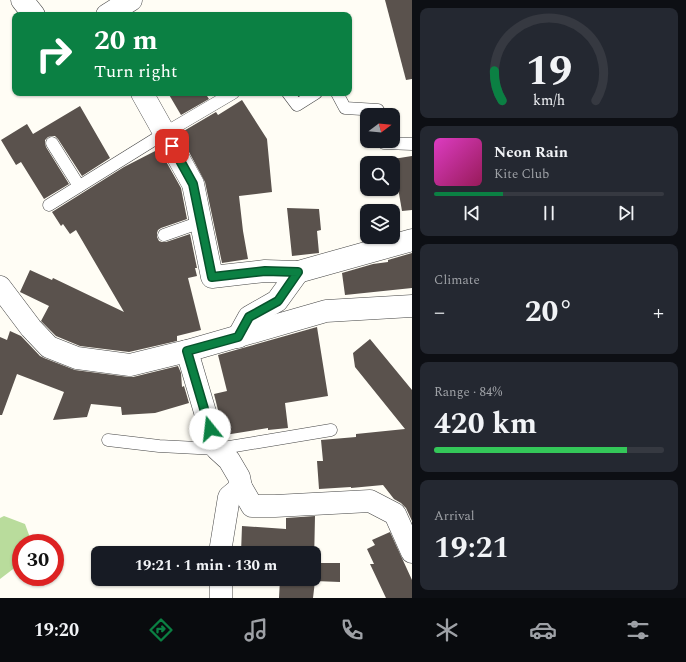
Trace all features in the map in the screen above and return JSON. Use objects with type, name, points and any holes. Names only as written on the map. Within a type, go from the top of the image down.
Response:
[{"type":"street","points":[[22,0],[32,12]]},
{"type":"street","points":[[112,12],[131,0]]},
{"type":"street","points":[[144,96],[193,184],[212,277],[265,271],[298,272],[412,240]]},
{"type":"street","points":[[238,337],[249,317],[278,301],[298,272]]},
{"type":"street","points":[[0,287],[31,328],[49,347],[77,358],[130,365],[187,351],[326,312],[412,306]]},
{"type":"street","points":[[187,351],[217,449],[229,460],[239,477],[241,487],[252,506],[370,501],[395,514],[412,552]]},
{"type":"street","points":[[221,546],[229,497],[241,487]]},
{"type":"street","points":[[221,586],[221,598]]},
{"type":"lane","points":[[49,205],[228,96]]},
{"type":"lane","points":[[290,96],[297,106],[312,96]]},
{"type":"lane","points":[[339,96],[345,108],[360,109]]},
{"type":"lane","points":[[52,143],[79,186]]},
{"type":"lane","points":[[400,144],[412,144]]},
{"type":"lane","points":[[164,235],[201,222]]},
{"type":"lane","points":[[108,440],[159,446],[217,449],[331,430]]},
{"type":"green space","points":[[4,516],[25,524],[29,534],[12,534],[12,570],[0,579],[0,518]]},
{"type":"building","points":[[385,0],[412,0],[412,79],[406,80]]},
{"type":"building","points":[[170,96],[207,96],[209,99],[181,115]]},
{"type":"building","points":[[242,100],[267,139],[272,192],[239,196],[248,259],[222,263],[205,182],[181,137],[184,136],[182,132],[216,112],[218,115]]},
{"type":"building","points":[[80,106],[110,158],[82,176],[58,139],[55,136],[48,137],[45,140],[46,147],[69,184],[44,199],[21,162],[16,165],[1,140],[27,124],[33,134]]},
{"type":"building","points":[[159,149],[181,188],[187,219],[161,228],[158,230],[157,237],[159,241],[166,242],[190,234],[197,268],[195,268],[197,276],[188,278],[201,330],[177,336],[177,341],[129,352],[80,346],[56,336],[41,321],[49,306],[20,292],[30,270],[52,280],[53,278],[124,312],[76,230],[70,234],[63,224],[61,226],[52,212],[124,167]]},
{"type":"building","points":[[412,156],[412,210],[402,211],[399,196],[400,158]]},
{"type":"building","points":[[287,208],[319,209],[321,230],[317,231],[319,253],[292,256]]},
{"type":"building","points":[[412,253],[412,288],[345,295],[342,273],[373,264],[388,262],[388,260]]},
{"type":"building","points":[[317,327],[328,396],[285,403],[288,428],[268,430],[268,428],[225,435],[214,394],[227,391],[218,355]]},
{"type":"building","points":[[10,331],[21,336],[40,356],[75,370],[133,377],[178,366],[181,373],[182,387],[184,386],[189,403],[155,413],[122,415],[121,407],[91,404],[87,417],[53,420],[64,392],[17,374],[2,415],[0,415],[0,337],[7,340]]},
{"type":"building","points":[[370,339],[412,390],[412,521],[406,508],[394,499],[383,485],[319,489],[317,461],[323,461],[321,440],[356,437],[356,434],[405,429],[355,367],[353,353]]},
{"type":"building","points":[[315,516],[314,546],[241,546],[242,526],[286,529],[286,518]]},
{"type":"building","points":[[390,532],[412,580],[412,598],[386,598],[370,564],[374,564],[367,549],[375,545],[372,540]]},
{"type":"building","points":[[321,563],[340,563],[340,582],[321,581]]},
{"type":"building","points":[[280,586],[314,586],[313,598],[279,598]]},
{"type":"route","points":[[172,146],[193,184],[212,277],[265,271],[298,272],[278,301],[249,317],[238,337],[187,351],[210,429]]}]
